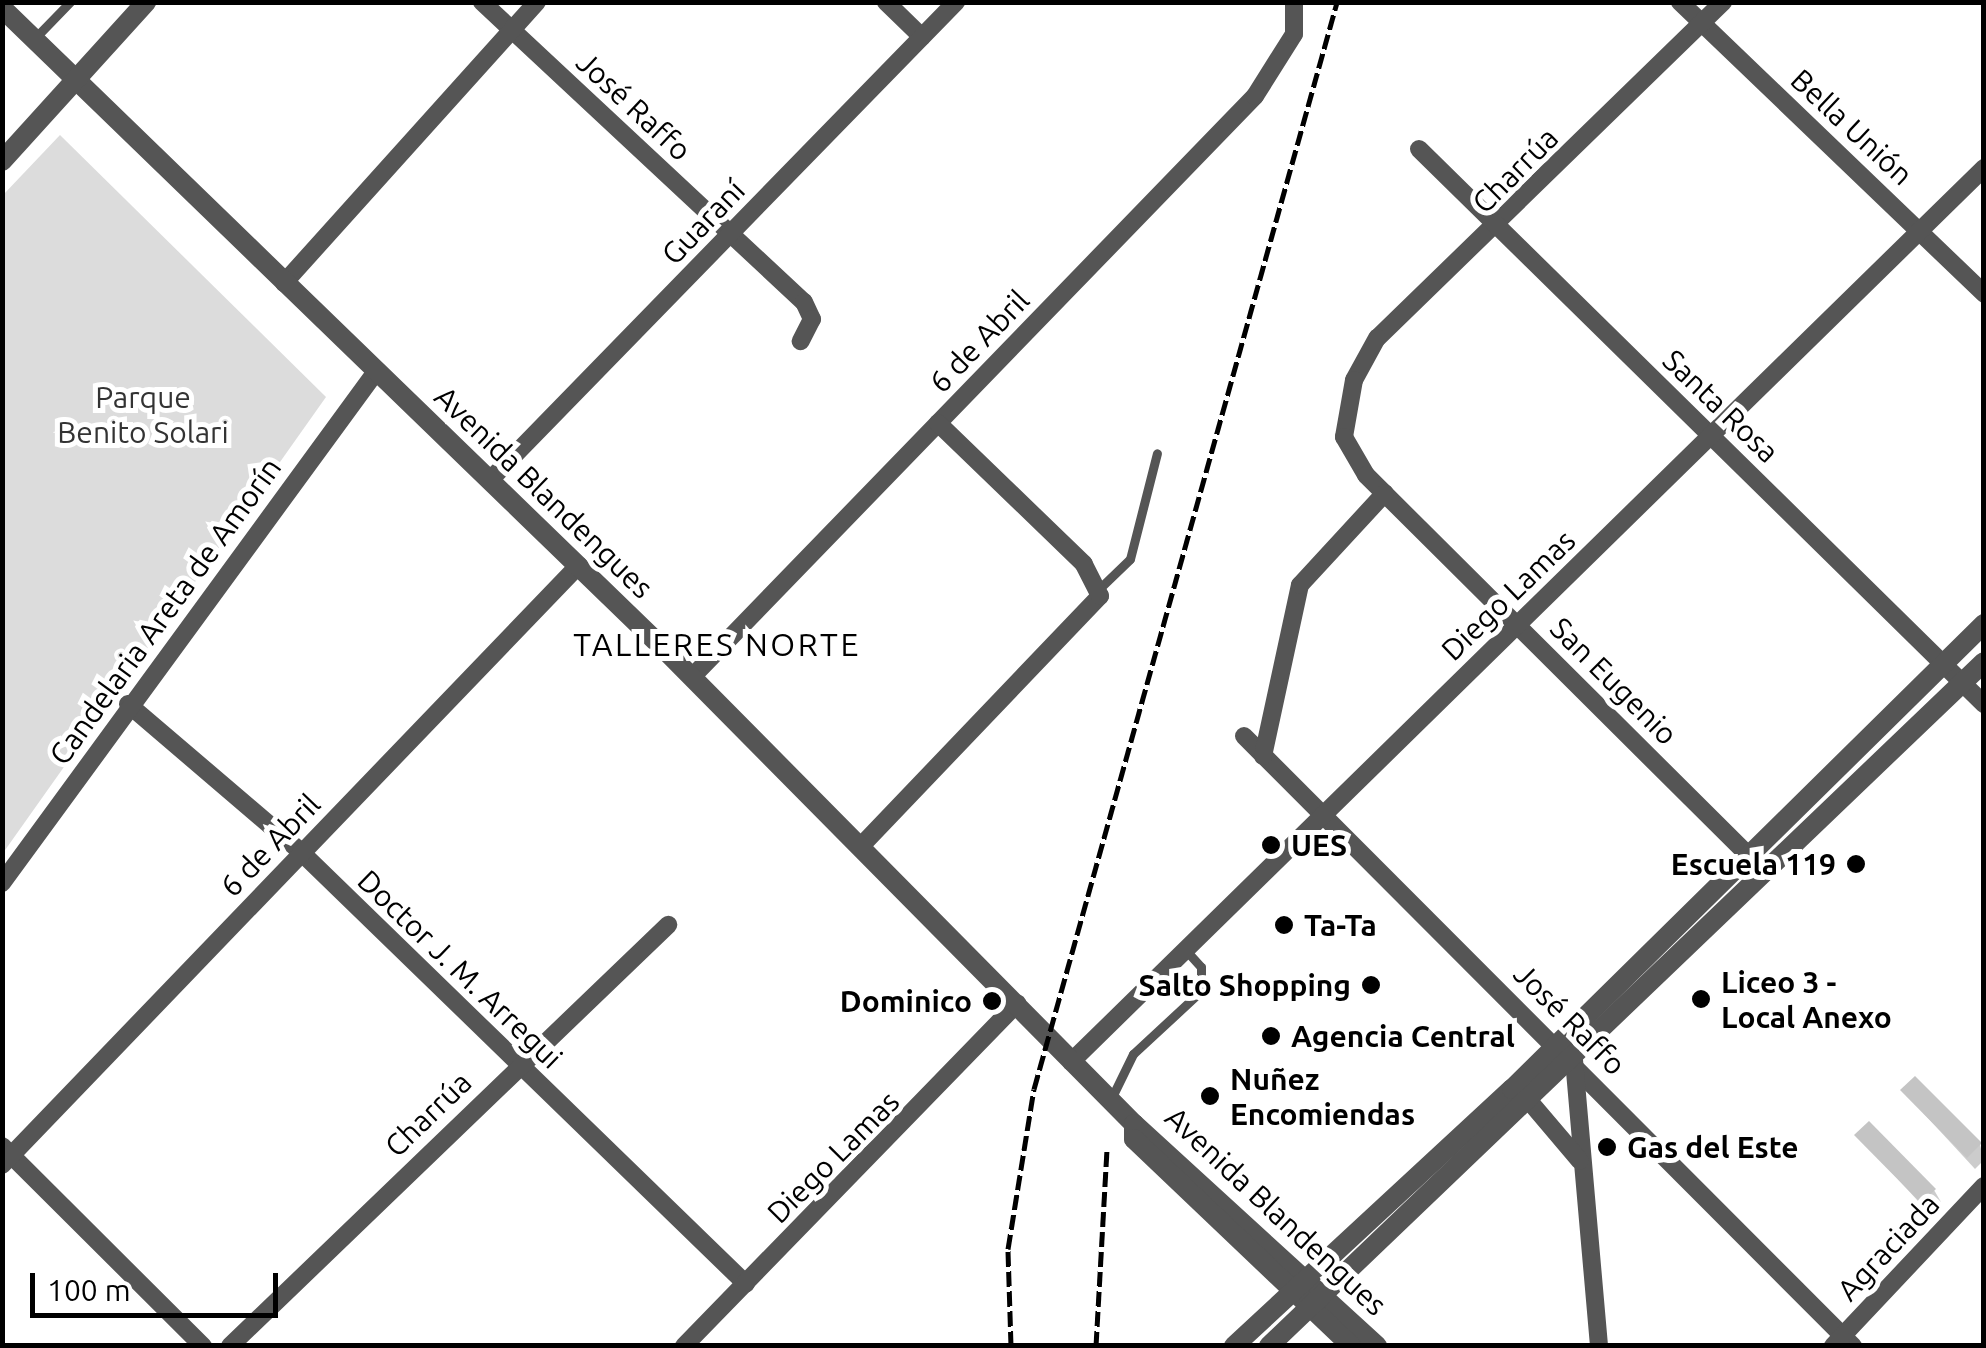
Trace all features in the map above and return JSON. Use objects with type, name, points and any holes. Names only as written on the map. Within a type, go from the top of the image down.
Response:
[{"type":"street","points":[[2,161],[146,2]]},
{"type":"street","name":"José Raffo","points":[[482,2],[804,302],[812,318],[801,341]]},
{"type":"street","points":[[284,283],[537,2]]},
{"type":"street","points":[[886,2],[922,37]]},
{"type":"street","name":"Guaraní","points":[[490,480],[956,2]]},
{"type":"street","name":"6 de Abril","points":[[692,677],[1255,96],[1294,34],[1294,2]]},
{"type":"street","name":"Bella Unión","points":[[1680,2],[1984,294]]},
{"type":"street","name":"Charrúa","points":[[1354,380],[1377,338],[1497,226],[1722,2]]},
{"type":"street","name":"Avenida Blandengues","points":[[8,10],[34,40],[375,373],[692,677],[1017,1002],[1134,1124],[1134,1138],[1311,1296],[1377,1346]]},
{"type":"street","name":"Santa Rosa","points":[[1419,149],[1984,704]]},
{"type":"street","name":"Diego Lamas","points":[[1071,1062],[1984,168]]},
{"type":"street","name":"Candelaria Areta de Amorín","points":[[2,883],[128,704],[375,373]]},
{"type":"street","name":"San Eugenio","points":[[1354,380],[1344,437],[1385,493],[1766,873]]},
{"type":"street","points":[[861,846],[1094,608],[1101,587],[938,422]]},
{"type":"street","points":[[1263,756],[1300,585],[1385,493]]},
{"type":"street","name":"6 de Abril","points":[[6,1155],[579,566]]},
{"type":"street","points":[[1269,1346],[1311,1296],[1512,1089],[1984,624]]},
{"type":"street","points":[[1234,1346],[1311,1296],[1531,1101],[1984,662]]},
{"type":"street","name":"Doctor J. M. Arregui","points":[[128,704],[300,852],[746,1284]]},
{"type":"street","name":"José Raffo","points":[[1244,736],[1320,816],[1574,1060],[1843,1342]]},
{"type":"street","name":"Charrúa","points":[[230,1346],[668,924]]},
{"type":"street","name":"Diego Lamas","points":[[684,1346],[1017,1002]]},
{"type":"street","points":[[1574,1060],[1599,1346]]},
{"type":"street","points":[[1512,1089],[1531,1101],[1580,1161]]},
{"type":"street","points":[[6,1155],[202,1346]]},
{"type":"street","name":"Agraciada","points":[[1843,1342],[1984,1186]]},
{"type":"street","name":"Avenida Blandengues","points":[[1311,1296],[1351,1346]]},
{"type":"lane","points":[[34,40],[70,2]]},
{"type":"lane","points":[[1101,587],[1130,559],[1157,454]]},
{"type":"lane","points":[[1110,1100],[1133,1054],[1202,991],[1201,967],[1185,949]]},
{"type":"green space","name":"Parque Benito Solari","points":[[60,135],[326,397],[3,853],[3,195]]},
{"type":"building","points":[[1915,1076],[1982,1143],[1967,1158],[1900,1090]]},
{"type":"building","points":[[1869,1121],[1936,1189],[1921,1203],[1854,1135]]},
{"type":"railway","points":[[1011,1346],[1008,1249],[1034,1089],[1337,2]]},
{"type":"railway","points":[[1096,1346],[1107,1148]]},
{"type":"place","name":"UES","points":[[1271,845]]},
{"type":"place","name":"Escuela 119","points":[[1856,864]]},
{"type":"place","name":"Ta-Ta","points":[[1284,925]]},
{"type":"place","name":"Salto Shopping","points":[[1371,985]]},
{"type":"place","name":"Liceo 3 - Local Anexo","points":[[1701,999]]},
{"type":"place","name":"Dominico","points":[[992,1001]]},
{"type":"place","name":"Agencia Central","points":[[1271,1036]]},
{"type":"place","name":"Nuñez Encomiendas","points":[[1210,1096]]},
{"type":"place","name":"Gas del Este","points":[[1607,1147]]},
{"type":"district","name":"TALLERES NORTE","points":[[717,644]]}]
